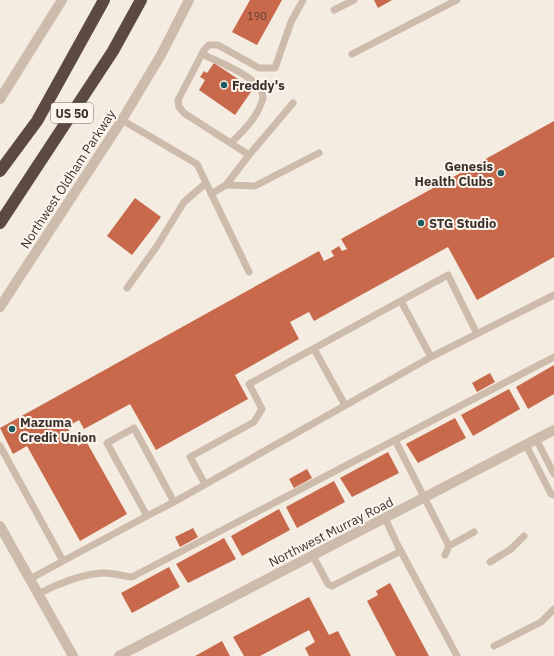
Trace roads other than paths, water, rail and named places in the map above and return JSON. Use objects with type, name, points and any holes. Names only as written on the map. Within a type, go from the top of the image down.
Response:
[{"type":"highway","name":"US 50","points":[[0,171],[37,121],[104,0]]},
{"type":"highway","name":"US 50","points":[[0,223],[113,51],[141,0]]},
{"type":"street","points":[[0,99],[62,0]]},
{"type":"street","name":"Northwest Oldham Parkway","points":[[0,307],[122,120],[161,55],[189,0]]},
{"type":"street","name":"Northwest Murray Road","points":[[119,656],[554,430]]},
{"type":"street","points":[[0,526],[73,656]]},
{"type":"lane","points":[[248,155],[184,113],[179,107],[178,100],[202,54],[209,45],[218,45],[259,68],[275,68],[291,22],[303,0]]},
{"type":"lane","points":[[334,10],[354,0]]},
{"type":"lane","points":[[352,54],[457,0]]},
{"type":"lane","points":[[202,54],[250,78],[260,88],[263,98],[257,115],[231,143]]},
{"type":"lane","points":[[211,194],[226,185],[248,155],[293,103]]},
{"type":"lane","points":[[122,120],[197,164],[249,272]]},
{"type":"lane","points":[[226,185],[255,186],[319,153]]},
{"type":"lane","points":[[127,288],[157,246],[184,202],[206,183]]},
{"type":"lane","points":[[205,484],[190,457],[254,422],[262,409],[249,384],[448,275],[477,334]]},
{"type":"lane","points":[[30,579],[174,502],[431,357],[554,295]]},
{"type":"lane","points":[[401,301],[431,357]]},
{"type":"lane","points":[[314,349],[345,405]]},
{"type":"lane","points":[[38,594],[76,578],[102,573],[132,577],[554,357]]},
{"type":"lane","points":[[147,516],[107,443],[134,428],[174,502]]},
{"type":"lane","points":[[536,439],[554,474]]},
{"type":"lane","points":[[395,440],[449,546]]},
{"type":"lane","points":[[526,445],[551,494],[554,495]]},
{"type":"lane","points":[[0,446],[63,561]]},
{"type":"lane","points":[[386,518],[401,551],[457,656]]},
{"type":"lane","points":[[445,555],[449,546],[474,532]]},
{"type":"lane","points":[[490,562],[511,549],[524,536]]},
{"type":"lane","points":[[313,556],[328,584],[332,586],[401,551]]},
{"type":"lane","points":[[494,646],[541,622],[554,609]]},
{"type":"place","name":"Freddy's","points":[[224,85]]},
{"type":"place","name":"Genesis Health Clubs","points":[[501,173]]},
{"type":"place","name":"STG Studio","points":[[421,223]]},
{"type":"place","name":"Mazuma Credit Union","points":[[12,429]]}]
